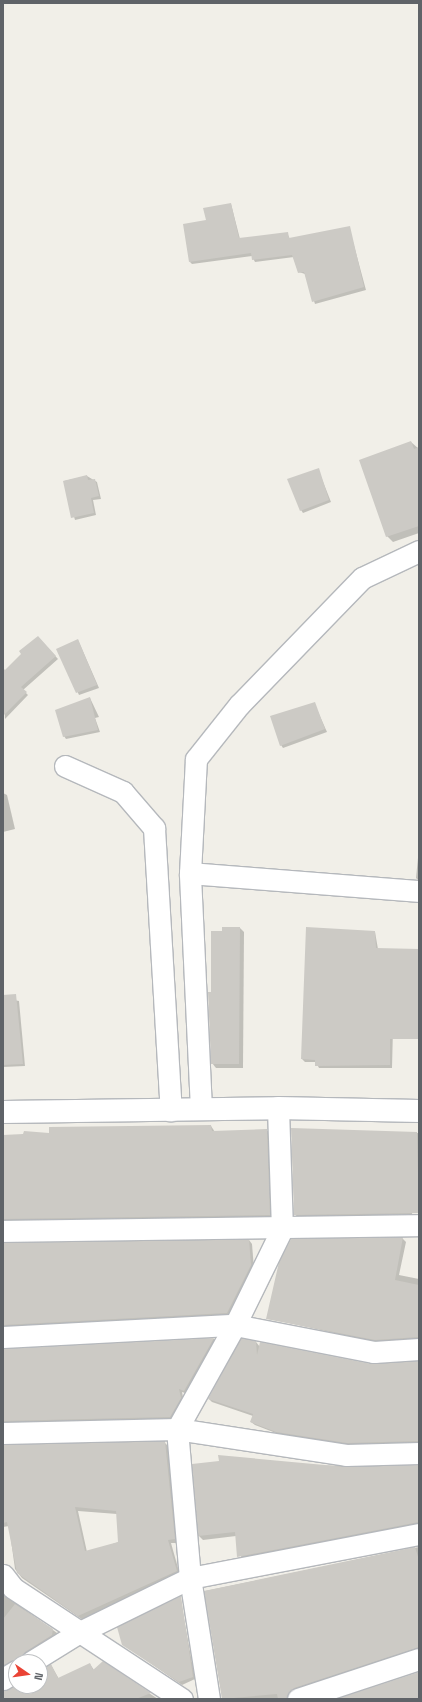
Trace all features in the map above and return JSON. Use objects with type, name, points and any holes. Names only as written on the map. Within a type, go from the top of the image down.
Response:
[{"type":"street","points":[[201,1109],[190,873],[196,759],[239,705],[362,578],[419,551]]},
{"type":"street","points":[[65,766],[123,792],[154,828],[170,1110]]},
{"type":"street","points":[[190,873],[419,891]]},
{"type":"street","points":[[3,1112],[278,1108],[419,1111]]},
{"type":"street","points":[[209,1699],[190,1578],[177,1429],[235,1325],[282,1228],[278,1108]]},
{"type":"street","points":[[3,1231],[419,1225]]},
{"type":"street","points":[[3,1337],[235,1325],[374,1352],[419,1349]]},
{"type":"street","points":[[3,1433],[177,1429],[346,1455],[419,1453]]},
{"type":"street","points":[[44,1654],[78,1633],[190,1578],[419,1534]]},
{"type":"street","points":[[6,1585],[182,1699]]},
{"type":"street","points":[[298,1699],[419,1659]]},
{"type":"building","points":[[231,203],[239,238],[288,232],[289,238],[350,226],[364,287],[312,302],[304,272],[298,273],[292,255],[252,260],[251,253],[189,262],[183,224],[206,220],[203,208]]},
{"type":"building","points":[[411,441],[414,449],[419,447],[419,526],[386,537],[359,460]]},
{"type":"building","points":[[319,468],[329,500],[300,511],[287,479]]},
{"type":"building","points":[[87,475],[88,480],[95,479],[99,496],[91,498],[94,513],[71,518],[63,481]]},
{"type":"building","points":[[38,636],[56,656],[21,687],[27,692],[3,716],[3,668],[5,670],[21,654],[19,651]]},
{"type":"building","points":[[78,639],[97,685],[76,693],[56,649]]},
{"type":"building","points":[[90,697],[98,730],[63,737],[55,710]]},
{"type":"building","points":[[315,702],[325,729],[280,746],[270,716]]},
{"type":"building","points":[[222,927],[240,927],[239,1064],[211,1064],[208,992],[211,992],[211,931],[222,931]]},
{"type":"building","points":[[306,927],[375,931],[376,948],[419,949],[419,1039],[390,1039],[390,1065],[315,1066],[315,1060],[301,1059]]},
{"type":"building","points":[[16,994],[23,1064],[3,1065],[3,995]]},
{"type":"building","points":[[211,1125],[212,1131],[267,1129],[270,1215],[3,1219],[3,1135],[23,1134],[24,1131],[49,1133],[49,1127]]},
{"type":"building","points":[[291,1128],[417,1132],[419,1213],[294,1215]]},
{"type":"building","points":[[403,1237],[395,1280],[419,1285],[419,1337],[375,1340],[266,1319],[279,1262],[291,1239]]},
{"type":"building","points":[[249,1239],[251,1265],[227,1313],[3,1325],[3,1243]]},
{"type":"building","points":[[214,1338],[184,1391],[179,1389],[181,1398],[170,1417],[3,1421],[3,1349]]},
{"type":"building","points":[[241,1338],[256,1341],[257,1355],[260,1342],[372,1364],[419,1361],[419,1441],[347,1443],[276,1432],[250,1422],[253,1414],[208,1399]]},
{"type":"building","points":[[165,1441],[175,1539],[168,1540],[177,1571],[78,1616],[17,1573],[7,1522],[3,1523],[3,1445]],"holes":[[[75,1507],[116,1511],[118,1542],[85,1551]]]},
{"type":"building","points":[[218,1455],[346,1467],[419,1465],[419,1522],[237,1557],[235,1532],[198,1536],[192,1464],[219,1461]]},
{"type":"building","points":[[415,1547],[419,1560],[419,1647],[294,1688],[286,1699],[278,1699],[277,1694],[222,1699],[204,1591]]},
{"type":"building","points":[[181,1596],[193,1677],[179,1682],[122,1645],[117,1627]]},
{"type":"building","points":[[15,1604],[53,1629],[52,1635],[24,1654],[8,1654],[8,1664],[3,1665],[3,1619]]},
{"type":"building","points":[[103,1661],[151,1693],[136,1699],[3,1699],[3,1691],[8,1689],[8,1694],[48,1694],[48,1666],[51,1664],[58,1678],[90,1663],[93,1670]]},
{"type":"building","points":[[419,1672],[419,1699],[336,1699]]}]
